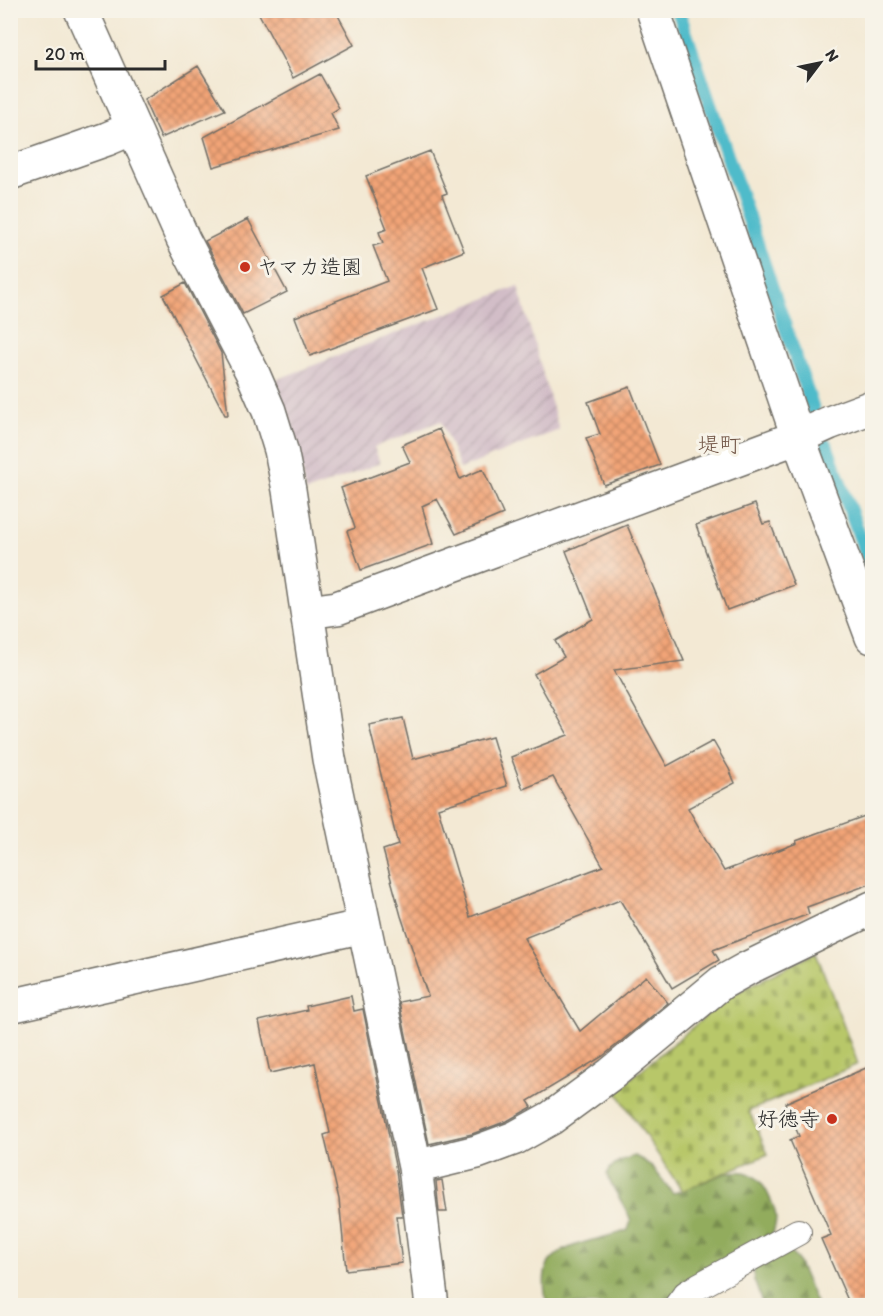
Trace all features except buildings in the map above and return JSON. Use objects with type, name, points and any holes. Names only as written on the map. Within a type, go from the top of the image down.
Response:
[{"type":"street","points":[[653,10],[798,437],[873,636]]},
{"type":"street","points":[[91,14],[133,128],[183,238],[253,374],[269,411],[281,450],[308,612],[329,759],[415,1167],[432,1305]]},
{"type":"street","points":[[10,173],[133,128]]},
{"type":"street","points":[[308,612],[337,608],[873,407]]},
{"type":"street","points":[[415,1167],[487,1148],[515,1138],[551,1118],[611,1074],[721,983],[873,908]]},
{"type":"street","points":[[10,1006],[364,926]]},
{"type":"lane","points":[[677,1305],[686,1294],[699,1286],[798,1232]]},
{"type":"shaded area","points":[[518,286],[559,430],[460,469],[441,421],[374,447],[380,463],[306,492],[297,445],[273,381]]},
{"type":"green space","points":[[816,952],[858,1064],[749,1111],[768,1154],[682,1191],[616,1091],[730,996]]},
{"type":"green space","points":[[634,1156],[652,1167],[673,1193],[738,1171],[749,1174],[760,1181],[774,1207],[776,1220],[772,1236],[670,1305],[547,1305],[545,1273],[549,1263],[556,1255],[579,1244],[628,1230],[631,1221],[607,1174],[618,1162]]},
{"type":"green space","points":[[788,1251],[797,1259],[817,1305],[763,1305],[754,1280],[754,1267]]},
{"type":"waterway","points":[[678,10],[813,409]]},
{"type":"waterway","points":[[826,445],[872,570]]},
{"type":"place","name":"ヤマカ造園","points":[[245,267]]},
{"type":"place","name":"好徳寺","points":[[832,1119]]},
{"type":"district","name":"堤町","points":[[719,444]]}]
